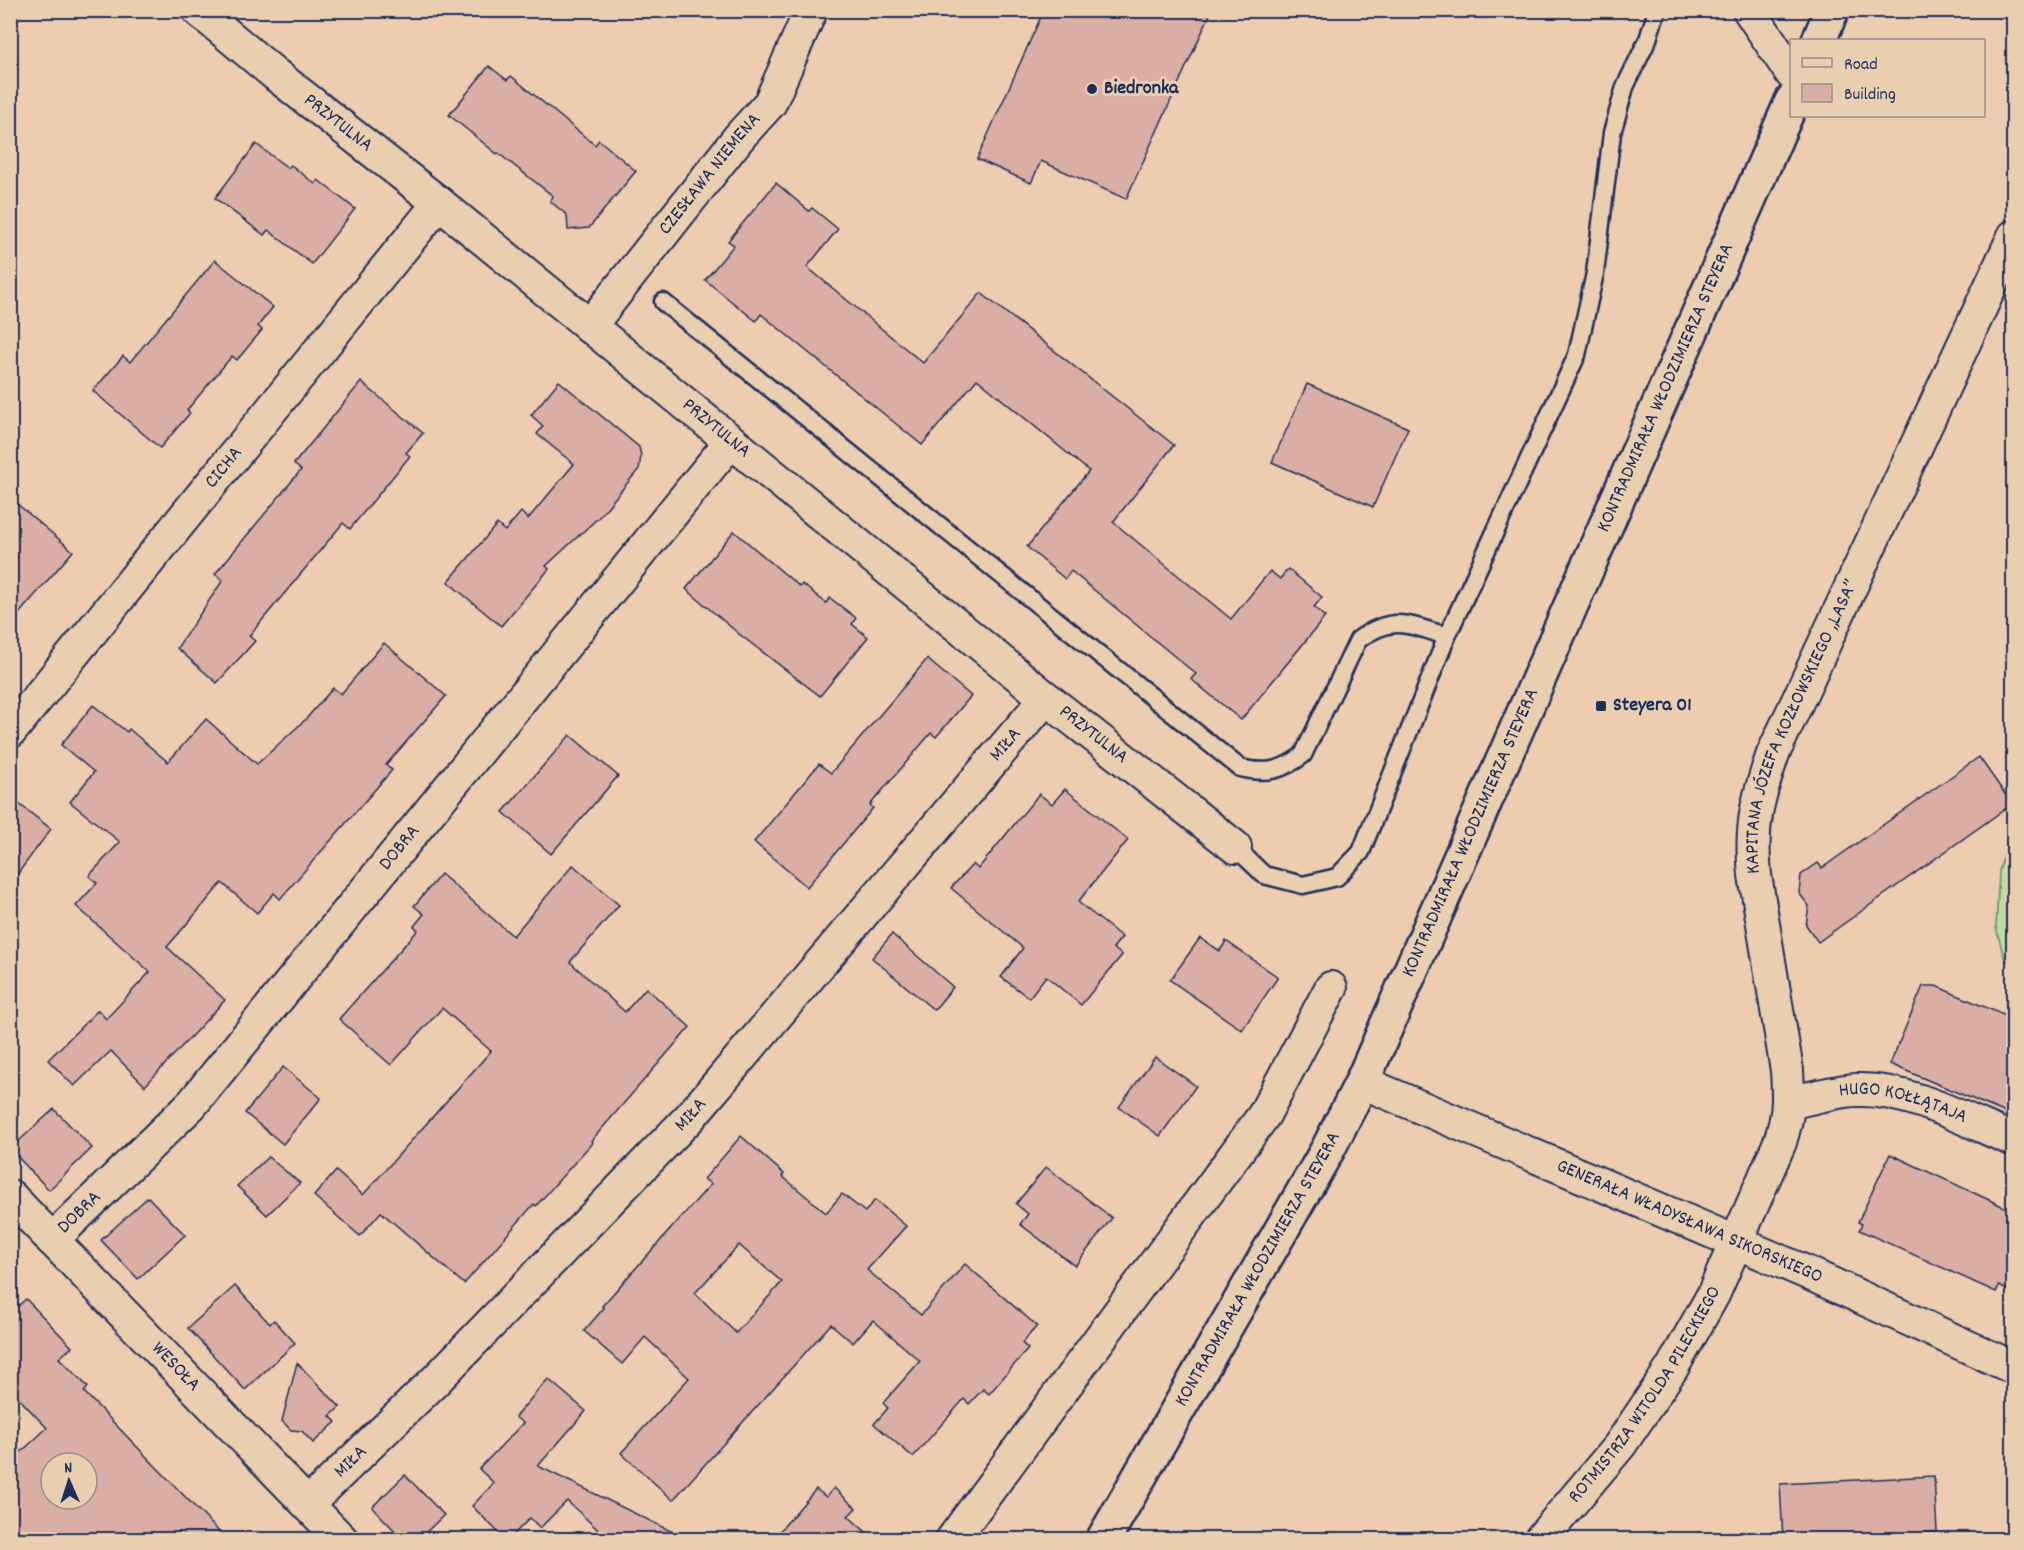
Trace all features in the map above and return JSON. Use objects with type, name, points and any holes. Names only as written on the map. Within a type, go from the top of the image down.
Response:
[{"type":"street","name":"PRZYTULNA","points":[[198,10],[276,75],[439,203],[1046,698],[1235,847]]},
{"type":"street","name":"CZESŁAWA NIEMENA","points":[[589,327],[740,136],[770,103],[811,10]]},
{"type":"street","points":[[1749,10],[1790,72]]},
{"type":"street","points":[[1819,39],[1832,10]]},
{"type":"street","name":"KONTRADMIRAŁA WŁODZIMIERZA STEYERA","points":[[1103,1539],[1328,1149],[1362,1082],[1790,103]]},
{"type":"street","name":"CICHA","points":[[10,732],[439,203]]},
{"type":"street","name":"KAPITANA JÓZEFA KOZŁOWSKIEGO „LASA”","points":[[1737,1242],[1780,1142],[1788,1119],[1789,1103],[1787,1071],[1752,846],[1760,789],[1773,754],[2013,236]]},
{"type":"street","name":"DOBRA","points":[[52,1240],[192,1104],[731,441]]},
{"type":"street","name":"MIŁA","points":[[308,1504],[436,1380],[690,1117],[1046,698]]},
{"type":"street","points":[[952,1539],[1264,1115],[1331,988]]},
{"type":"street","name":"GENERAŁA WŁADYSŁAWA SIKORSKIEGO","points":[[1362,1082],[1808,1273],[2013,1368]]},
{"type":"street","name":"HUGO KOŁŁĄTAJA","points":[[1789,1103],[1857,1090],[1880,1091],[1928,1104],[2013,1140]]},
{"type":"street","name":"WESOŁA","points":[[10,1196],[342,1539]]},
{"type":"street","name":"ROTMISTRZA WITOLDA PILECKIEGO","points":[[1540,1539],[1620,1445],[1672,1368],[1713,1295],[1737,1242]]},
{"type":"lane","points":[[1235,847],[1264,875],[1303,885],[1338,877],[1361,852],[1447,636],[1577,355],[1595,273],[1612,133],[1624,87],[1648,39],[1657,10]]},
{"type":"lane","points":[[663,302],[1240,768],[1259,772],[1277,769],[1292,763],[1303,755],[1358,640],[1372,630],[1389,624],[1405,624],[1447,636]]},
{"type":"green space","points":[[2013,826],[2013,969],[2004,957],[1996,928],[1999,871]]},
{"type":"building","name":"Biedronka","points":[[1044,10],[1212,10],[1126,199],[1041,161],[1031,183],[977,159]]},
{"type":"building","points":[[489,66],[507,80],[511,76],[595,145],[599,140],[636,171],[589,228],[568,230],[567,215],[550,201],[553,196],[449,115]]},
{"type":"building","points":[[256,144],[288,168],[291,165],[315,184],[318,180],[355,209],[312,264],[268,230],[264,235],[215,198]]},
{"type":"building","points":[[776,183],[809,211],[812,208],[838,229],[807,267],[923,363],[981,293],[1174,445],[1113,522],[1231,619],[1270,571],[1280,579],[1288,569],[1322,597],[1314,607],[1325,617],[1241,720],[1191,679],[1196,674],[1071,571],[1065,579],[1027,547],[1089,471],[977,379],[922,445],[761,314],[756,321],[705,280],[734,245],[728,241]]},
{"type":"building","points":[[215,260],[273,307],[258,326],[262,330],[237,360],[232,356],[187,410],[190,413],[160,448],[93,391],[123,356],[130,362]]},
{"type":"building","points":[[559,381],[639,447],[641,456],[639,469],[600,516],[546,566],[549,569],[501,626],[448,582],[497,524],[505,531],[521,512],[528,519],[574,464],[537,434],[543,426],[531,415]]},
{"type":"building","points":[[361,382],[423,433],[406,453],[410,456],[350,529],[343,523],[249,636],[255,641],[217,683],[177,648],[223,580],[215,574],[301,470],[294,464]]},
{"type":"building","points":[[1307,384],[1408,428],[1373,507],[1272,462]]},
{"type":"building","points":[[10,498],[73,551],[10,624]]},
{"type":"building","points":[[734,531],[800,587],[802,584],[826,603],[830,598],[856,618],[852,624],[868,637],[820,696],[739,634],[686,589]]},
{"type":"building","points":[[384,643],[446,696],[386,765],[392,770],[280,899],[274,893],[257,913],[222,883],[167,947],[225,1000],[145,1086],[111,1051],[74,1086],[48,1060],[98,1010],[106,1019],[150,972],[76,906],[97,883],[89,876],[120,842],[70,802],[94,772],[61,745],[93,705],[127,732],[129,729],[168,762],[206,719],[257,764],[305,720],[333,688],[341,694]]},
{"type":"building","points":[[927,659],[971,696],[936,737],[931,733],[870,805],[873,808],[807,887],[754,842],[819,764],[831,773]]},
{"type":"building","points":[[570,735],[618,776],[551,854],[503,812]]},
{"type":"building","points":[[1979,757],[2012,804],[1818,942],[1806,925],[1809,906],[1799,893],[1801,875],[1818,863],[1822,868]]},
{"type":"building","points":[[1065,789],[1128,840],[1078,902],[1122,937],[1113,948],[1122,955],[1081,1005],[1046,976],[1029,998],[1001,977],[1023,948],[951,888],[973,864],[978,869],[1039,794],[1052,804]]},
{"type":"building","points":[[10,797],[51,829],[10,884]]},
{"type":"building","points":[[573,865],[619,905],[570,962],[625,1012],[646,988],[690,1027],[591,1141],[592,1143],[536,1206],[534,1204],[464,1284],[381,1212],[360,1236],[314,1196],[336,1171],[363,1195],[491,1051],[442,1008],[391,1065],[339,1019],[418,930],[414,926],[424,914],[414,906],[441,874],[513,936]]},
{"type":"building","points":[[892,934],[953,987],[934,1010],[872,958]]},
{"type":"building","points":[[1200,938],[1220,951],[1226,941],[1278,977],[1242,1030],[1170,980]]},
{"type":"building","points":[[1923,986],[1936,986],[2013,1019],[2013,1116],[1890,1064]]},
{"type":"building","points":[[1155,1057],[1196,1086],[1160,1136],[1119,1107]]},
{"type":"building","points":[[283,1067],[321,1098],[283,1144],[245,1113]]},
{"type":"building","points":[[54,1109],[92,1148],[49,1190],[10,1149]]},
{"type":"building","points":[[741,1136],[784,1174],[782,1176],[826,1213],[842,1194],[865,1212],[875,1200],[906,1226],[867,1270],[921,1315],[965,1264],[1037,1326],[1022,1343],[1028,1349],[989,1394],[983,1389],[969,1404],[964,1399],[913,1457],[874,1424],[888,1408],[883,1403],[920,1361],[873,1320],[853,1343],[831,1324],[673,1500],[621,1453],[689,1378],[645,1337],[622,1364],[584,1331],[604,1308],[602,1306],[711,1184],[704,1179]],"holes":[[[739,1245],[782,1282],[736,1333],[695,1293]]]},
{"type":"building","points":[[1890,1154],[2013,1211],[2013,1293],[1999,1286],[1996,1292],[1859,1230],[1862,1224],[1858,1222]]},
{"type":"building","points":[[268,1157],[300,1183],[267,1215],[237,1186]]},
{"type":"building","points":[[1046,1167],[1112,1218],[1075,1266],[1020,1224],[1028,1214],[1016,1204]]},
{"type":"building","points":[[148,1197],[185,1235],[138,1279],[101,1240]]},
{"type":"building","points":[[235,1286],[270,1324],[274,1320],[295,1343],[245,1390],[188,1328]]},
{"type":"building","points":[[26,1299],[72,1347],[59,1358],[88,1387],[84,1392],[226,1539],[10,1539],[10,1462],[47,1428],[10,1389],[10,1313]]},
{"type":"building","points":[[297,1363],[340,1407],[330,1416],[336,1422],[313,1443],[302,1431],[291,1430],[282,1421]]},
{"type":"building","points":[[548,1379],[586,1411],[538,1466],[687,1539],[608,1539],[567,1501],[540,1528],[530,1518],[509,1539],[505,1539],[472,1506],[494,1483],[479,1469],[523,1423],[515,1417]]},
{"type":"building","points":[[405,1475],[444,1515],[419,1539],[403,1539],[372,1507]]},
{"type":"building","points":[[1934,1476],[1937,1532],[1783,1539],[1780,1484]]},
{"type":"building","points":[[834,1488],[856,1508],[848,1516],[874,1539],[773,1539],[816,1489],[826,1497]]},
{"type":"place","name":"Biedronka","points":[[1092,89]]},
{"type":"place","name":"Steyera 01","points":[[1601,706]]}]
